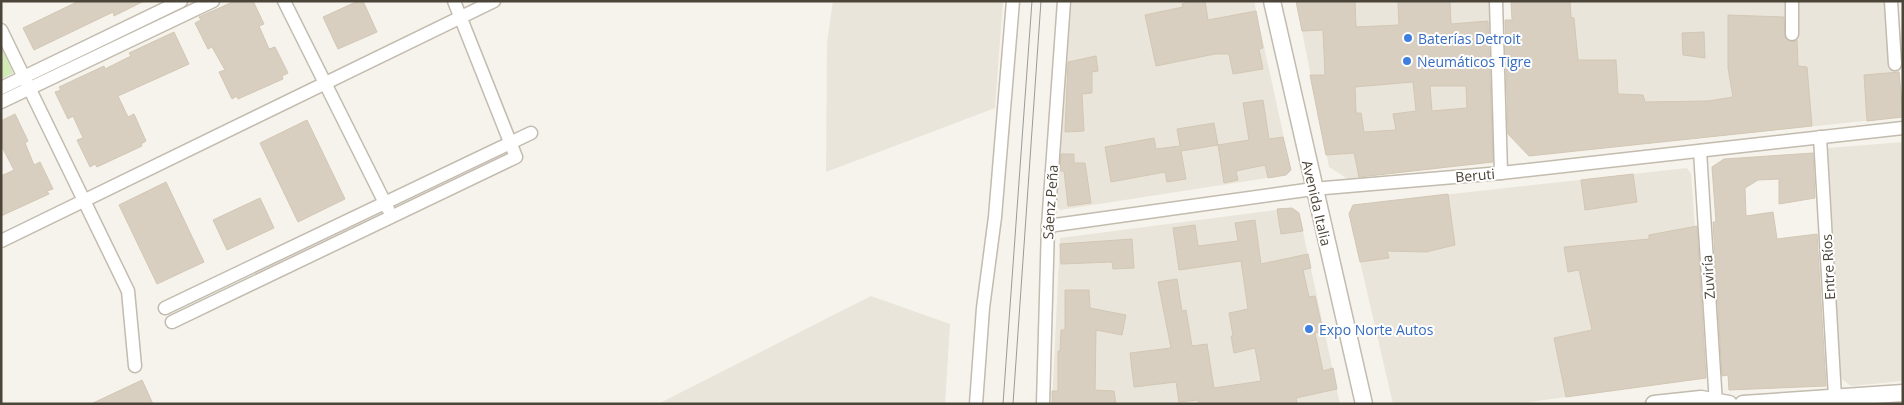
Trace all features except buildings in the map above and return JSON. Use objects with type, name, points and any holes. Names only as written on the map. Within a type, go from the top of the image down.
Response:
[{"type":"street","points":[[1,102],[27,83],[181,1]]},
{"type":"street","points":[[1,88],[27,83],[213,1]]},
{"type":"street","points":[[284,1],[392,216]]},
{"type":"street","points":[[172,322],[516,157],[454,1]]},
{"type":"street","points":[[1,241],[494,1]]},
{"type":"street","points":[[976,404],[983,308],[995,217],[1013,1]]},
{"type":"street","name":"Sáenz Peña","points":[[1043,404],[1048,226],[1064,1]]},
{"type":"street","name":"Avenida Italia","points":[[1272,1],[1313,189],[1364,404]]},
{"type":"street","points":[[1496,1],[1501,172]]},
{"type":"street","points":[[1792,1],[1792,34]]},
{"type":"street","points":[[1891,1],[1895,64]]},
{"type":"street","points":[[1,30],[128,291],[135,366]]},
{"type":"street","name":"Beruti","points":[[1048,226],[1313,189],[1501,172],[1903,128]]},
{"type":"street","points":[[165,308],[531,133]]},
{"type":"street","name":"Entre Ríos","points":[[1820,137],[1835,397]]},
{"type":"street","name":"Zuviría","points":[[1700,150],[1721,403]]},
{"type":"street","points":[[1742,404],[1903,393]]},
{"type":"street","points":[[1654,404],[1701,399],[1721,403]]},
{"type":"shaded area","points":[[833,1],[1003,1],[995,108],[826,172],[827,43]]},
{"type":"shaded area","points":[[1070,1],[1254,1],[1291,170],[1286,175],[1060,210],[1056,205]]},
{"type":"shaded area","points":[[1296,1],[1492,1],[1497,161],[1348,179],[1329,167]]},
{"type":"shaded area","points":[[1511,1],[1786,1],[1785,37],[1797,38],[1798,1],[1892,1],[1903,117],[1529,156]]},
{"type":"shaded area","points":[[1903,142],[1903,381],[1851,386],[1841,378],[1828,148]]},
{"type":"shaded area","points":[[1687,168],[1691,174],[1706,378],[1514,404],[1393,404],[1349,214],[1353,205]]},
{"type":"shaded area","points":[[1292,208],[1299,213],[1340,404],[1052,404],[1060,238]]},
{"type":"shaded area","points":[[871,296],[950,324],[945,404],[658,404]]},
{"type":"green space","points":[[1,46],[13,73],[1,79]]},
{"type":"tram line","points":[[1003,404],[1032,1]]},
{"type":"tram line","points":[[1013,404],[1041,1]]},
{"type":"place","name":"Baterías Detroit","points":[[1408,38]]},
{"type":"place","name":"Neumáticos Tigre","points":[[1407,61]]},
{"type":"place","name":"Expo Norte Autos","points":[[1309,329]]}]
